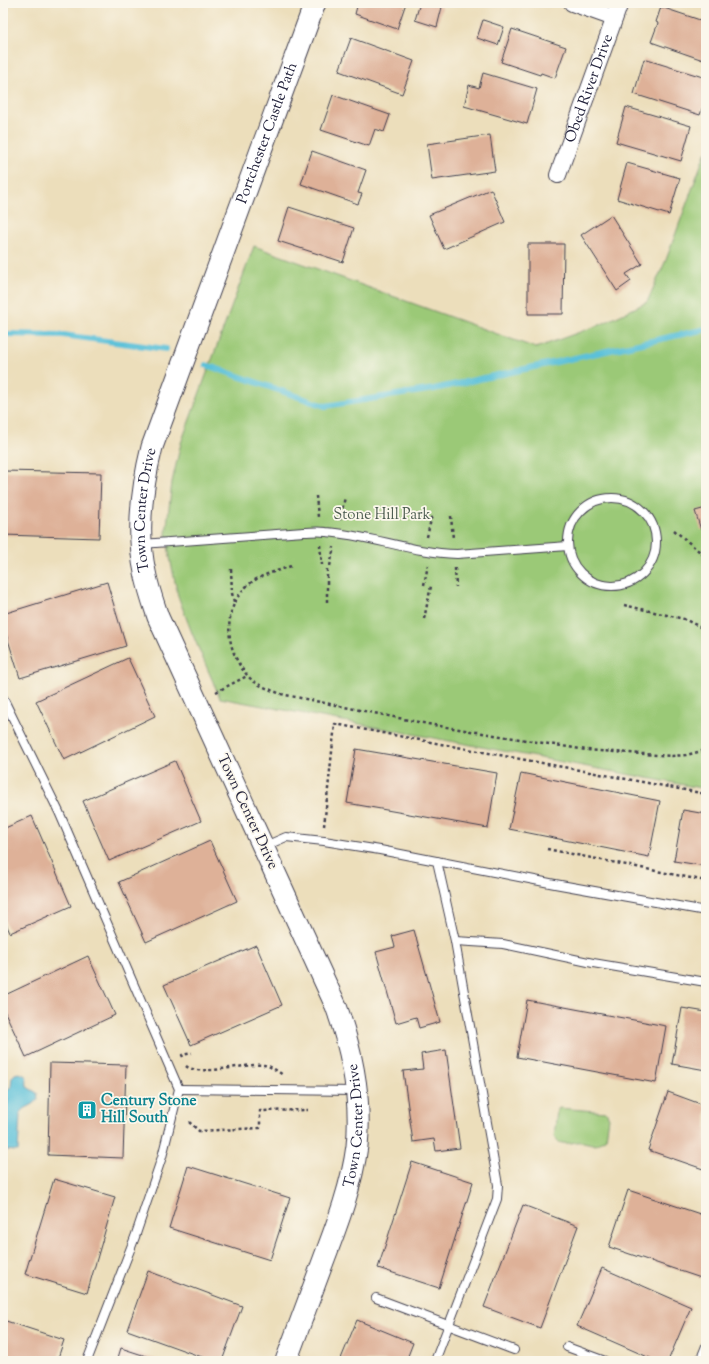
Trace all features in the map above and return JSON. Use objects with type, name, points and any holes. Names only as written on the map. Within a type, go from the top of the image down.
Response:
[{"type":"street","name":"Portchester Castle Path","points":[[220,264],[314,3]]},
{"type":"street","points":[[572,3],[614,18]]},
{"type":"street","name":"Obed River Drive","points":[[558,175],[620,3]]},
{"type":"street","name":"Town Center Drive","points":[[220,264],[152,446],[143,488],[141,544],[144,571],[150,595],[158,617],[336,1006],[353,1062],[358,1117],[357,1145],[352,1173],[343,1210],[286,1361]]},
{"type":"lane","points":[[608,497],[622,498],[635,503],[646,512],[653,524],[656,537],[655,553],[649,567],[638,578],[624,585],[609,586],[594,582],[581,574],[572,561],[568,546],[569,532],[574,519],[583,508],[594,501],[608,497]]},
{"type":"lane","points":[[141,544],[304,532],[325,532],[345,534],[439,554],[568,546]]},
{"type":"lane","points":[[3,698],[60,812],[179,1090],[162,1157],[135,1237],[87,1361]]},
{"type":"lane","points":[[263,847],[286,837],[331,842],[706,911]]},
{"type":"lane","points":[[435,1361],[497,1199],[498,1185],[455,941],[437,861]]},
{"type":"lane","points":[[455,941],[503,944],[593,963],[706,982]]},
{"type":"lane","points":[[179,1090],[356,1091]]},
{"type":"lane","points":[[376,1298],[514,1350]]},
{"type":"lane","points":[[700,1361],[706,1346]]},
{"type":"lane","points":[[567,1347],[606,1361]]},
{"type":"path","points":[[316,496],[318,519]]},
{"type":"path","points":[[340,520],[345,497]]},
{"type":"path","points":[[427,537],[432,515]]},
{"type":"path","points":[[451,516],[453,540]]},
{"type":"path","points":[[674,530],[706,557]]},
{"type":"path","points":[[320,542],[322,566]]},
{"type":"path","points":[[326,602],[328,566],[335,543]]},
{"type":"path","points":[[424,585],[428,564]]},
{"type":"path","points":[[454,564],[456,588]]},
{"type":"path","points":[[291,566],[265,575],[252,582],[241,592],[234,603],[229,624],[229,641],[234,656],[248,676],[262,686],[281,694],[428,724],[578,748],[672,756],[686,755],[706,750]]},
{"type":"path","points":[[231,569],[234,603]]},
{"type":"path","points":[[424,619],[431,586]]},
{"type":"path","points":[[624,605],[684,620],[706,630]]},
{"type":"path","points":[[214,693],[248,676]]},
{"type":"path","points":[[324,827],[335,724],[706,794]]},
{"type":"path","points":[[547,850],[706,881]]},
{"type":"path","points":[[192,1053],[182,1055],[187,1067],[193,1070],[217,1070],[252,1065],[265,1066],[275,1069],[285,1076]]},
{"type":"path","points":[[189,1122],[199,1131],[260,1128],[260,1111],[308,1110]]},
{"type":"green space","name":"Stone Hill Park","points":[[706,151],[706,789],[220,698],[178,596],[166,534],[172,482],[181,443],[254,246],[536,348],[602,324],[647,302],[666,260]]},
{"type":"green space","points":[[559,1108],[606,1112],[609,1118],[606,1138],[596,1145],[582,1142],[558,1142],[554,1137],[557,1111]]},
{"type":"water","points":[[19,1073],[26,1076],[27,1087],[37,1093],[38,1099],[36,1102],[24,1109],[20,1114],[18,1151],[3,1150],[3,1107],[7,1105],[8,1100],[4,1094],[11,1087],[12,1077]]},
{"type":"building","points":[[358,3],[406,3],[397,29],[355,14]]},
{"type":"building","points":[[420,3],[429,3],[442,7],[437,27],[415,20]]},
{"type":"building","points":[[661,7],[706,22],[706,61],[651,42],[658,23],[656,22]]},
{"type":"building","points":[[483,20],[504,27],[498,45],[477,38]]},
{"type":"building","points":[[512,29],[566,47],[555,78],[541,73],[540,75],[501,62]]},
{"type":"building","points":[[351,38],[414,61],[402,94],[339,71]]},
{"type":"building","points":[[644,59],[706,78],[706,97],[700,115],[634,94]]},
{"type":"building","points":[[483,73],[537,89],[527,124],[464,106],[469,85],[479,88]]},
{"type":"building","points":[[333,95],[390,115],[384,132],[375,129],[369,146],[321,130]]},
{"type":"building","points":[[626,107],[691,126],[681,161],[616,142]]},
{"type":"building","points":[[490,135],[495,171],[432,180],[427,144]]},
{"type":"building","points":[[312,151],[366,170],[358,193],[362,194],[358,204],[301,184]]},
{"type":"building","points":[[627,163],[680,178],[669,215],[617,199]]},
{"type":"building","points":[[491,189],[505,222],[444,249],[429,215]]},
{"type":"building","points":[[289,207],[354,228],[343,262],[278,241]]},
{"type":"building","points":[[611,215],[642,264],[626,274],[631,281],[617,291],[581,235]]},
{"type":"building","points":[[528,244],[564,244],[563,314],[528,314]]},
{"type":"building","points":[[3,471],[101,473],[99,538],[3,535]]},
{"type":"building","points":[[706,508],[706,528],[701,530],[695,511]]},
{"type":"building","points":[[107,582],[126,646],[20,678],[3,624],[3,614]]},
{"type":"building","points":[[128,658],[155,716],[64,760],[36,701]]},
{"type":"building","points":[[356,749],[497,773],[488,828],[347,803]]},
{"type":"building","points":[[175,761],[201,821],[109,861],[83,801]]},
{"type":"building","points":[[521,773],[660,801],[649,857],[509,829]]},
{"type":"building","points":[[683,810],[706,814],[706,866],[674,861]]},
{"type":"building","points":[[32,816],[71,906],[10,933],[3,917],[3,829]]},
{"type":"building","points":[[210,841],[237,901],[146,942],[119,882]]},
{"type":"building","points":[[414,930],[440,1022],[419,1028],[416,1017],[396,1023],[376,952],[395,947],[392,936]]},
{"type":"building","points":[[256,945],[282,1005],[191,1045],[164,985]]},
{"type":"building","points":[[88,956],[115,1015],[26,1057],[3,1008],[3,996]]},
{"type":"building","points":[[527,1000],[666,1026],[656,1083],[517,1057]]},
{"type":"building","points":[[682,1008],[706,1012],[706,1070],[672,1064]]},
{"type":"building","points":[[446,1050],[460,1148],[436,1151],[434,1139],[413,1142],[403,1071],[423,1069],[421,1054]]},
{"type":"building","name":"Century Stone Hill South","points":[[50,1063],[126,1065],[123,1158],[48,1155]]},
{"type":"building","points":[[668,1092],[706,1106],[706,1170],[648,1150]]},
{"type":"building","points":[[412,1162],[473,1182],[439,1288],[378,1268]]},
{"type":"building","points":[[188,1166],[290,1198],[270,1260],[169,1228]]},
{"type":"building","points":[[54,1179],[115,1197],[87,1293],[25,1274]]},
{"type":"building","points":[[628,1190],[706,1216],[706,1261],[701,1278],[609,1247]]},
{"type":"building","points":[[523,1205],[578,1226],[540,1328],[484,1307]]},
{"type":"building","points":[[602,1268],[691,1307],[668,1361],[657,1361],[577,1326]]},
{"type":"building","points":[[148,1271],[242,1306],[222,1361],[213,1361],[127,1330]]},
{"type":"building","points":[[3,1320],[64,1340],[57,1361],[3,1361]]},
{"type":"building","points":[[357,1320],[413,1343],[406,1361],[340,1361]]},
{"type":"building","points":[[121,1348],[161,1361],[117,1361]]},
{"type":"waterway","points":[[206,365],[325,406],[434,389],[706,329]]},
{"type":"waterway","points":[[3,334],[63,335],[166,349]]},
{"type":"place","name":"Century Stone Hill South","points":[[87,1110]]}]
